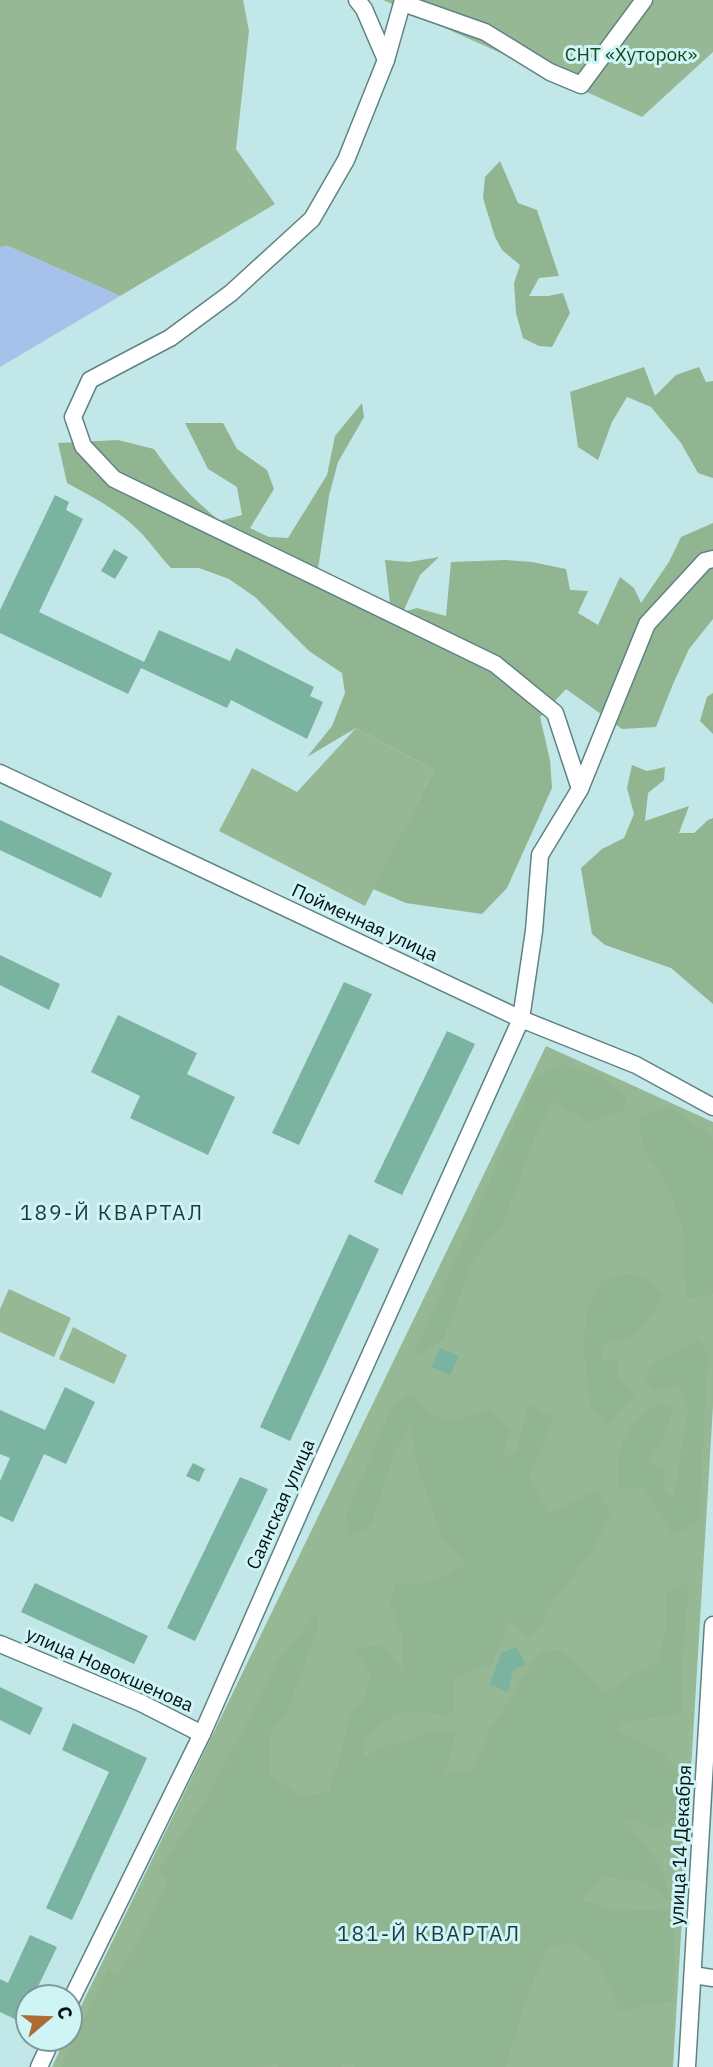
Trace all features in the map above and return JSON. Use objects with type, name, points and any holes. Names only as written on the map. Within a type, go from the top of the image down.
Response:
[{"type":"street","points":[[357,0],[365,9],[386,60]]},
{"type":"street","points":[[580,789],[555,713],[495,664],[114,480],[83,446],[73,417],[90,380],[170,338],[231,293],[312,219],[346,160],[386,60],[403,1],[485,32],[550,72],[582,85],[644,0]]},
{"type":"street","name":"Саянская улица","points":[[79,1983],[202,1734],[521,1019],[534,931],[540,855],[580,789],[647,624],[705,561],[713,559]]},
{"type":"street","name":"Пойменная улица","points":[[0,772],[521,1019],[636,1065],[713,1107]]},
{"type":"street","name":"улица 14 Декабря","points":[[687,2067],[693,1975],[706,1862],[713,1625]]},
{"type":"street","name":"улица Новокшенова","points":[[0,1644],[141,1703],[202,1734]]},
{"type":"street","points":[[693,1975],[713,1978]]},
{"type":"green space","points":[[0,0],[243,0],[249,31],[236,149],[275,204],[120,296],[8,246],[0,247]]},
{"type":"green space","name":"СНТ «Хуторок»","points":[[383,0],[713,0],[713,52],[642,117]]},
{"type":"green space","points":[[500,161],[518,203],[537,210],[559,276],[539,278],[529,296],[563,293],[570,313],[552,347],[539,346],[523,338],[516,313],[514,283],[520,265],[502,250],[495,237],[483,198],[485,177]]},
{"type":"green space","points":[[644,367],[655,396],[676,375],[699,367],[706,382],[713,381],[713,478],[698,473],[681,443],[651,407],[627,397],[612,422],[598,460],[578,447],[570,392]]},
{"type":"green space","points":[[362,403],[364,417],[338,462],[329,496],[318,569],[390,603],[385,560],[409,562],[439,557],[420,575],[403,612],[417,608],[446,616],[451,562],[505,560],[566,569],[570,590],[588,591],[578,613],[598,625],[620,577],[634,588],[641,603],[669,562],[681,537],[713,523],[713,619],[689,649],[656,727],[622,729],[566,689],[540,717],[550,760],[552,788],[507,888],[482,914],[406,903],[373,889],[434,770],[356,728],[307,757],[332,726],[345,693],[342,673],[309,651],[255,597],[229,579],[199,568],[171,568],[147,539],[122,516],[67,483],[58,443],[118,440],[154,449],[184,488],[220,521],[242,515],[237,487],[208,469],[185,423],[223,423],[237,449],[267,470],[274,489],[250,528],[269,537],[288,538],[327,475],[335,436]]},
{"type":"green space","points":[[713,693],[713,734],[700,721],[707,697]]},
{"type":"green space","points":[[356,728],[434,770],[365,906],[219,831],[252,768],[297,792]]},
{"type":"green space","points":[[632,765],[647,771],[665,767],[664,780],[648,793],[645,821],[689,806],[679,833],[694,833],[713,818],[713,1004],[671,968],[605,945],[592,934],[581,868],[602,849],[624,838],[634,814],[627,788]]},
{"type":"green space","points":[[546,1046],[713,1122],[713,1406],[673,2067],[52,2067],[58,2053],[84,2053],[84,2000]]},
{"type":"green space","points":[[560,1064],[598,1075],[625,1094],[625,1111],[588,1122],[553,1101],[536,1134],[502,1227],[474,1259],[444,1338],[423,1354],[415,1352],[534,1079]]},
{"type":"green space","points":[[669,1106],[713,1139],[713,1294],[687,1299],[683,1265],[685,1237],[670,1192],[645,1151],[639,1125],[640,1116]]},
{"type":"green space","points":[[629,1273],[650,1280],[666,1296],[635,1335],[603,1345],[602,1359],[618,1360],[617,1376],[636,1394],[606,1426],[590,1405],[584,1350],[586,1314],[601,1282]]},
{"type":"green space","points":[[9,1289],[71,1318],[54,1357],[0,1332],[0,1309]]},
{"type":"green space","points":[[73,1327],[127,1355],[114,1384],[59,1359]]},
{"type":"green space","points":[[699,1340],[708,1354],[699,1521],[673,1535],[643,1487],[619,1488],[619,1460],[625,1438],[638,1420],[660,1402],[674,1410],[661,1442],[648,1461],[664,1468],[665,1491],[674,1498],[688,1407],[678,1385],[654,1391],[645,1377],[656,1362]]},
{"type":"green space","points":[[413,1392],[431,1415],[457,1420],[491,1408],[511,1430],[501,1458],[517,1451],[529,1403],[554,1419],[529,1476],[550,1513],[597,1490],[612,1514],[590,1554],[549,1607],[542,1623],[528,1637],[510,1620],[492,1664],[453,1678],[455,1709],[447,1716],[410,1711],[394,1716],[365,1740],[364,1758],[381,1747],[415,1738],[434,1729],[456,1733],[445,1772],[470,1773],[491,1727],[541,1651],[561,1650],[604,1694],[656,1663],[666,1628],[665,1593],[689,1583],[682,1666],[682,1714],[623,1722],[618,1731],[662,1753],[682,1775],[676,1819],[657,1829],[625,1819],[663,1870],[670,1902],[644,1882],[606,1877],[581,1900],[612,1909],[670,1911],[675,1947],[674,2001],[620,2011],[599,1962],[571,1942],[548,1947],[527,1997],[506,2067],[61,2067],[68,2053],[84,2053],[84,2020],[108,1970],[119,1975],[167,1882],[158,1871],[211,1791],[276,1663],[318,1612],[318,1627],[286,1715],[271,1729],[270,1776],[302,1796],[329,1792],[348,1720],[366,1694],[370,1672],[354,1649],[383,1645],[402,1671],[402,1637],[390,1603],[396,1584],[433,1581],[466,1563],[442,1539],[420,1474],[413,1443],[412,1423],[395,1451],[372,1523],[349,1540],[346,1515],[391,1408]]},
{"type":"water","points":[[8,246],[120,296],[0,367],[0,247]]},
{"type":"building","points":[[55,495],[69,502],[66,510],[83,519],[39,612],[144,662],[159,630],[230,661],[236,648],[314,687],[310,696],[323,702],[307,739],[231,700],[227,708],[141,668],[128,694],[0,633],[0,610]]},
{"type":"building","points":[[114,549],[128,557],[115,579],[101,571]]},
{"type":"building","points":[[0,820],[112,873],[101,898],[0,850]]},
{"type":"building","points":[[0,955],[60,984],[49,1010],[0,985]]},
{"type":"building","points":[[344,982],[372,994],[299,1145],[272,1133]]},
{"type":"building","points":[[118,1015],[197,1053],[187,1074],[235,1097],[208,1155],[130,1118],[140,1096],[91,1072]]},
{"type":"building","points":[[447,1031],[475,1044],[402,1195],[374,1182]]},
{"type":"building","points":[[349,1234],[379,1249],[290,1441],[260,1427]]},
{"type":"building","points":[[440,1348],[459,1356],[450,1375],[431,1367]]},
{"type":"building","points":[[65,1387],[95,1402],[66,1464],[44,1454],[13,1522],[0,1516],[0,1481],[10,1458],[0,1454],[0,1410],[45,1430]]},
{"type":"building","points":[[193,1463],[205,1469],[199,1482],[186,1476]]},
{"type":"building","points":[[240,1477],[268,1489],[195,1641],[167,1628]]},
{"type":"building","points":[[35,1583],[148,1636],[134,1664],[21,1612]]},
{"type":"building","points":[[517,1647],[525,1665],[513,1670],[508,1692],[490,1685],[501,1653]]},
{"type":"building","points":[[0,1687],[43,1708],[30,1735],[0,1720]]},
{"type":"building","points":[[73,1723],[147,1758],[72,1920],[46,1908],[109,1772],[62,1750]]},
{"type":"building","points":[[30,1935],[57,1947],[40,1983],[14,1983],[14,2019],[0,2012],[0,1979],[8,1983]]},
{"type":"district","name":"189-Й КВАРТАЛ","points":[[112,1213]]},
{"type":"district","name":"181-Й КВАРТАЛ","points":[[429,1934]]}]
